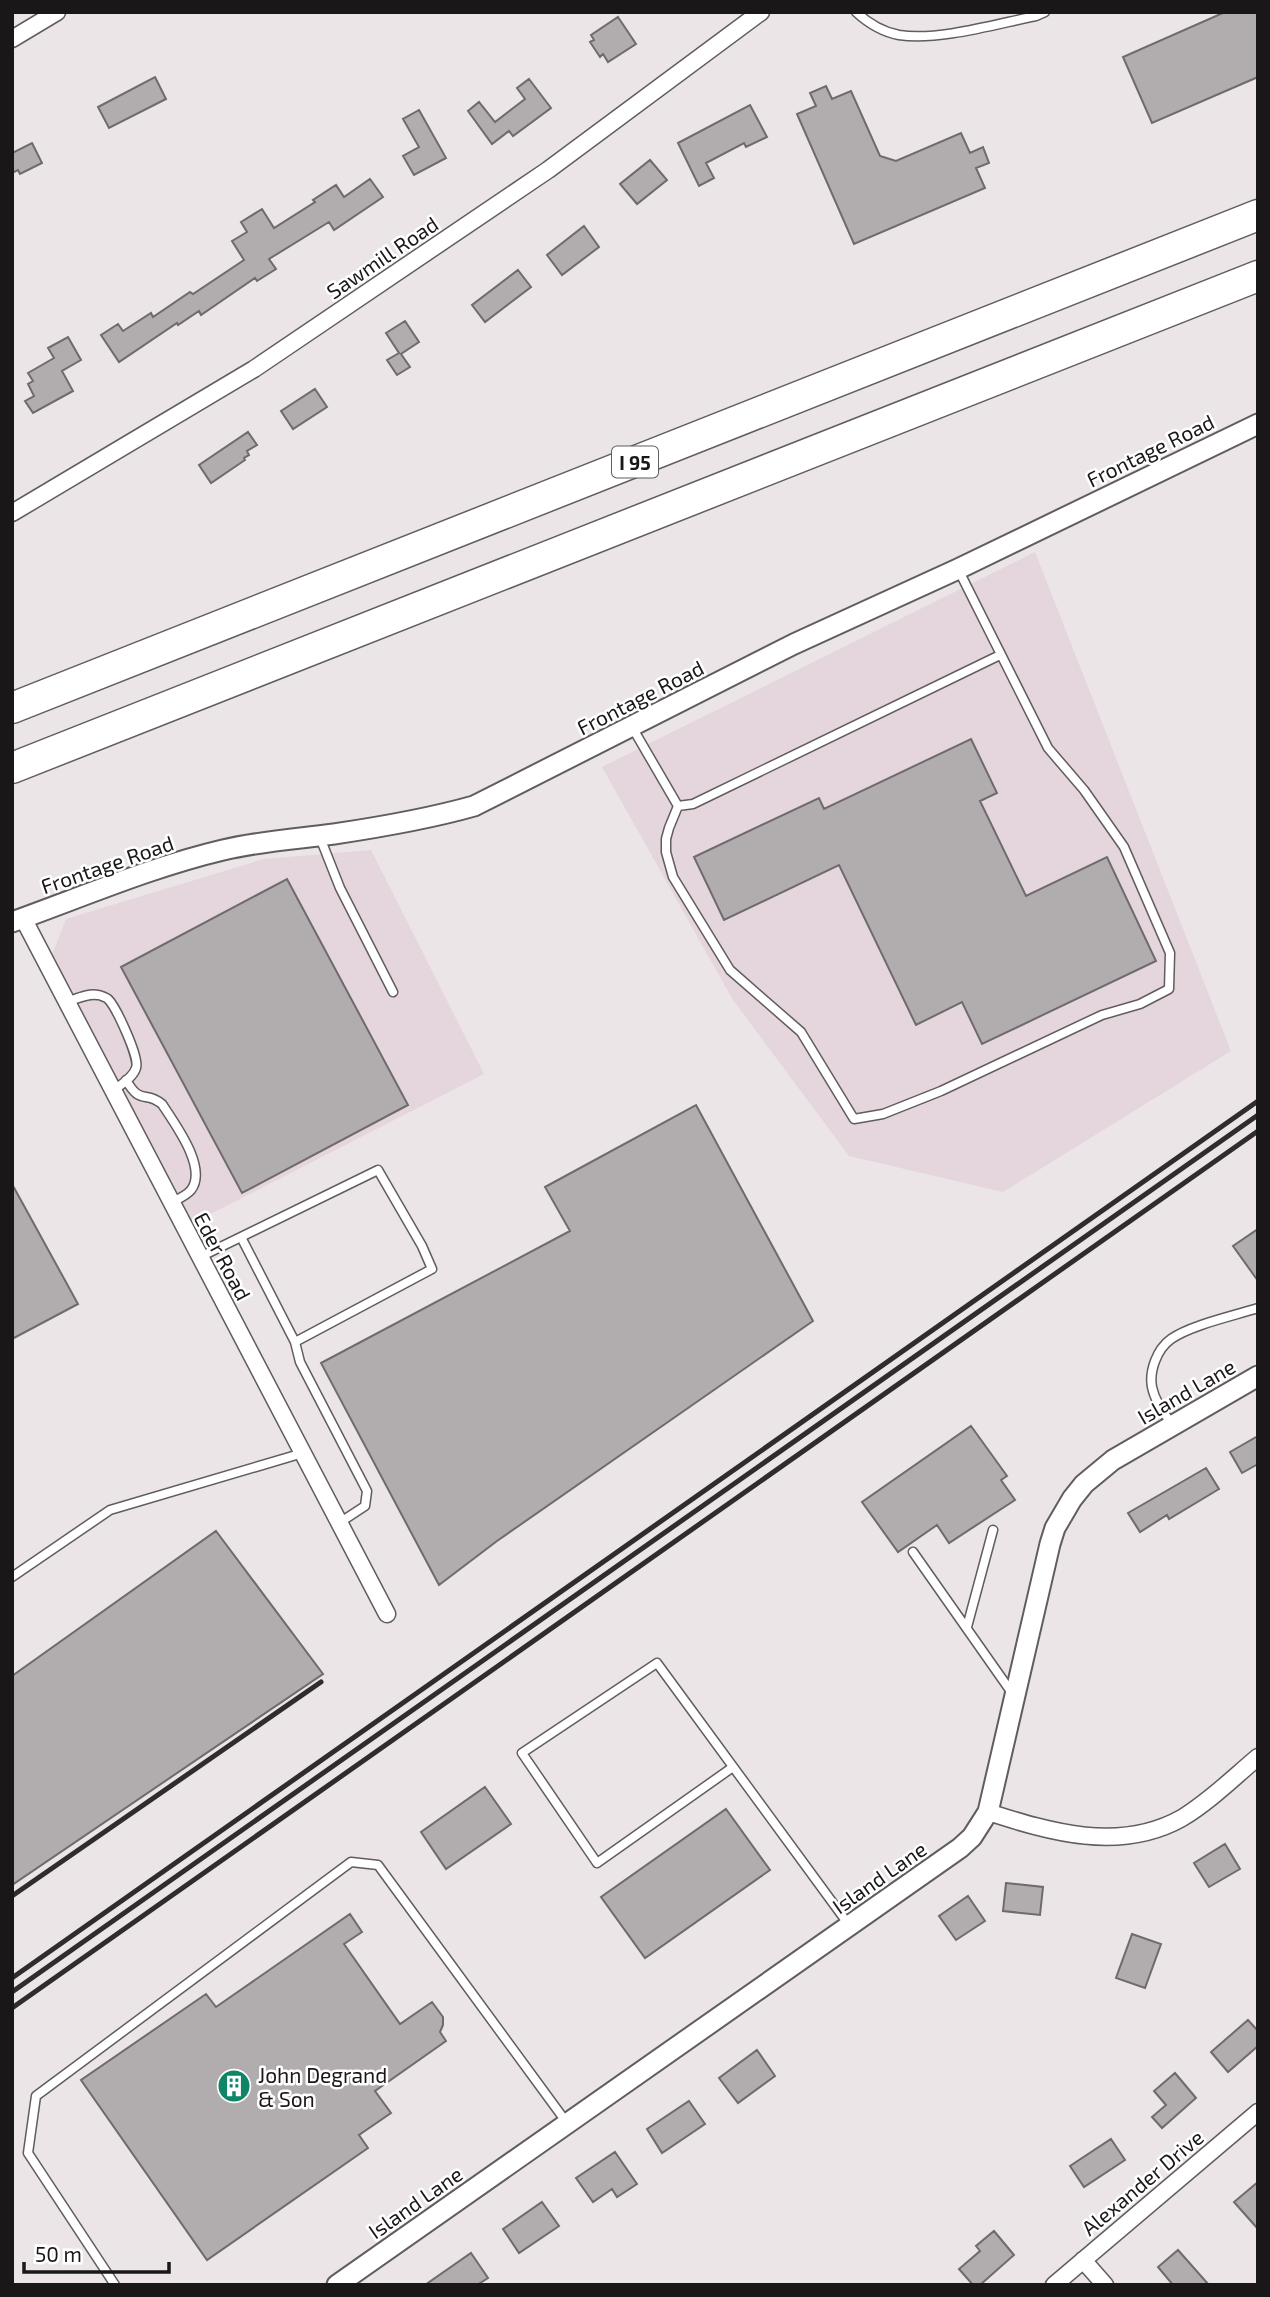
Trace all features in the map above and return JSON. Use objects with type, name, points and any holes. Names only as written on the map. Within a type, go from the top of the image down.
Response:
[{"type":"highway","name":"I 95","points":[[12,708],[1258,215]]},
{"type":"highway","points":[[12,768],[1258,276]]},
{"type":"street","points":[[12,39],[57,12]]},
{"type":"street","name":"Sawmill Road","points":[[12,513],[254,369],[548,170],[761,12]]},
{"type":"street","name":"Frontage Road","points":[[18,920],[96,890],[223,850],[432,818],[474,807],[794,644],[1258,424]]},
{"type":"street","name":"Eder Road","points":[[18,920],[66,1002],[387,1614]]},
{"type":"street","name":"Island Lane","points":[[337,2285],[960,1849],[972,1837],[988,1812],[1050,1544],[1062,1514],[1084,1484],[1114,1460],[1258,1376]]},
{"type":"street","points":[[988,1812],[1035,1827],[1070,1834],[1108,1838],[1135,1835],[1160,1828],[1203,1804],[1258,1757]]},
{"type":"street","name":"Alexander Drive","points":[[1054,2285],[1258,2112]]},
{"type":"street","points":[[1083,2260],[1105,2285]]},
{"type":"lane","points":[[856,12],[876,27],[900,35],[930,35],[973,29],[1045,12]]},
{"type":"lane","points":[[678,806],[666,839],[666,852],[673,877],[730,970],[801,1032],[854,1119],[883,1114],[941,1091],[1102,1014],[1140,1004],[1169,989],[1170,953],[1124,848],[1084,790],[1048,748],[957,569]]},
{"type":"lane","points":[[678,806],[693,804],[1000,655]]},
{"type":"lane","points":[[631,727],[678,806]]},
{"type":"lane","points":[[319,835],[340,888],[393,992]]},
{"type":"lane","points":[[66,1002],[91,995],[108,998],[129,1037],[138,1059],[136,1069],[113,1091]]},
{"type":"lane","points":[[126,1080],[134,1094],[142,1098],[155,1098],[162,1104],[196,1164],[197,1177],[192,1189],[172,1202]]},
{"type":"lane","points":[[200,1257],[379,1171],[422,1246],[432,1269],[295,1342]]},
{"type":"lane","points":[[241,1237],[295,1342],[300,1362],[367,1491],[365,1507],[339,1523]]},
{"type":"lane","points":[[1173,1426],[1157,1402],[1152,1388],[1155,1362],[1161,1349],[1171,1339],[1190,1330],[1258,1308]]},
{"type":"lane","points":[[12,1577],[110,1510],[303,1453]]},
{"type":"lane","points":[[967,1627],[993,1530]]},
{"type":"lane","points":[[913,1552],[1014,1695]]},
{"type":"lane","points":[[733,1767],[597,1863],[522,1754],[657,1663],[849,1925]]},
{"type":"lane","points":[[115,2285],[29,2153],[36,2096],[351,1861],[378,1865],[567,2123]]},
{"type":"shaded area","points":[[1035,552],[1231,1051],[1003,1192],[849,1156],[733,1000],[602,767]]},
{"type":"shaded area","points":[[371,850],[484,1074],[189,1225],[52,955],[66,919],[264,859]]},
{"type":"building","points":[[1225,12],[1258,12],[1258,77],[1152,123],[1123,57]]},
{"type":"building","points":[[618,17],[636,44],[608,62],[603,54],[600,57],[590,42],[594,40],[591,35]]},
{"type":"building","points":[[155,77],[166,99],[109,128],[98,107]]},
{"type":"building","points":[[529,79],[551,108],[513,136],[509,131],[492,144],[468,111],[479,102],[495,122],[525,99],[517,88]]},
{"type":"building","points":[[826,86],[832,99],[851,91],[880,156],[896,161],[961,133],[970,153],[983,147],[989,163],[976,168],[985,188],[854,244],[797,114],[816,106],[810,93]]},
{"type":"building","points":[[750,105],[767,137],[746,147],[744,143],[706,163],[714,178],[699,186],[678,143]]},
{"type":"building","points":[[419,110],[446,158],[414,175],[403,156],[419,147],[403,119]]},
{"type":"building","points":[[32,143],[42,163],[20,174],[18,170],[12,173],[12,153]]},
{"type":"building","points":[[650,160],[667,180],[637,204],[620,184]]},
{"type":"building","points":[[370,179],[383,197],[334,230],[329,222],[269,259],[276,269],[257,281],[255,278],[201,315],[199,311],[178,325],[177,323],[119,362],[101,335],[118,324],[123,331],[151,313],[153,317],[244,260],[232,241],[247,232],[241,222],[262,209],[274,228],[336,185],[344,197]]},
{"type":"building","points":[[584,226],[599,247],[562,275],[547,255]]},
{"type":"building","points":[[518,270],[531,287],[485,322],[472,305]]},
{"type":"building","points":[[405,321],[419,342],[401,354],[410,367],[397,375],[387,360],[399,353],[386,333]]},
{"type":"building","points":[[68,337],[81,360],[62,371],[73,391],[33,413],[25,401],[34,396],[28,384],[33,381],[28,373],[54,358],[48,348]]},
{"type":"building","points":[[315,389],[327,407],[293,429],[281,411]]},
{"type":"building","points":[[248,432],[257,445],[247,451],[249,455],[245,460],[211,483],[199,465]]},
{"type":"building","points":[[971,739],[997,793],[980,801],[1026,896],[1107,857],[1156,961],[982,1044],[962,1002],[916,1025],[839,865],[724,920],[694,857],[819,798],[824,809]]},
{"type":"building","points":[[287,879],[408,1105],[242,1193],[121,967]]},
{"type":"building","points":[[696,1105],[813,1321],[497,1541],[439,1585],[321,1363],[570,1231],[545,1187]]},
{"type":"building","points":[[12,1184],[78,1304],[12,1339]]},
{"type":"building","points":[[1258,1229],[1258,1281],[1233,1246]]},
{"type":"building","points":[[971,1426],[1007,1476],[1001,1480],[1015,1500],[949,1543],[937,1525],[898,1552],[862,1502]]},
{"type":"building","points":[[1258,1436],[1258,1464],[1242,1473],[1230,1452]]},
{"type":"building","points":[[1206,1468],[1219,1489],[1169,1519],[1167,1515],[1140,1532],[1128,1513]]},
{"type":"building","points":[[216,1531],[323,1674],[12,1885],[12,1676]]},
{"type":"building","points":[[485,1787],[511,1824],[446,1869],[421,1832]]},
{"type":"building","points":[[726,1809],[770,1870],[645,1958],[601,1897]]},
{"type":"building","points":[[1225,1844],[1240,1869],[1209,1887],[1194,1863]]},
{"type":"building","points":[[1006,1883],[1043,1887],[1040,1915],[1003,1911]]},
{"type":"building","points":[[968,1896],[985,1921],[956,1940],[939,1916]]},
{"type":"building","name":"John Degrand & Son","points":[[350,1914],[362,1932],[344,1944],[400,2024],[432,2002],[443,2017],[440,2032],[446,2041],[375,2091],[391,2113],[359,2135],[368,2148],[207,2260],[81,2080],[206,1994],[216,2007]]},
{"type":"building","points":[[1132,1934],[1161,1944],[1145,1988],[1116,1978]]},
{"type":"building","points":[[1248,2020],[1258,2031],[1258,2046],[1228,2072],[1211,2052]]},
{"type":"building","points":[[757,2050],[775,2076],[738,2103],[719,2078]]},
{"type":"building","points":[[1175,2073],[1196,2098],[1162,2128],[1152,2117],[1166,2105],[1154,2091]]},
{"type":"building","points":[[689,2101],[705,2124],[662,2153],[647,2129]]},
{"type":"building","points":[[1111,2139],[1125,2160],[1084,2187],[1070,2166]]},
{"type":"building","points":[[615,2152],[637,2184],[617,2197],[612,2189],[593,2202],[576,2178]]},
{"type":"building","points":[[1258,2182],[1258,2229],[1234,2202]]},
{"type":"building","points":[[542,2202],[559,2226],[519,2253],[503,2229]]},
{"type":"building","points":[[994,2231],[1014,2255],[980,2285],[973,2285],[959,2269],[980,2251],[976,2246]]},
{"type":"building","points":[[1178,2250],[1209,2285],[1173,2285],[1158,2267]]},
{"type":"building","points":[[471,2253],[488,2278],[477,2285],[425,2285]]},
{"type":"railway","points":[[12,1978],[1258,1101]]},
{"type":"railway","points":[[12,1992],[1258,1115]]},
{"type":"railway","points":[[12,2008],[1258,1131]]},
{"type":"railway","points":[[12,1896],[321,1682]]},
{"type":"place","name":"John Degrand & Son","points":[[234,2086]]}]
